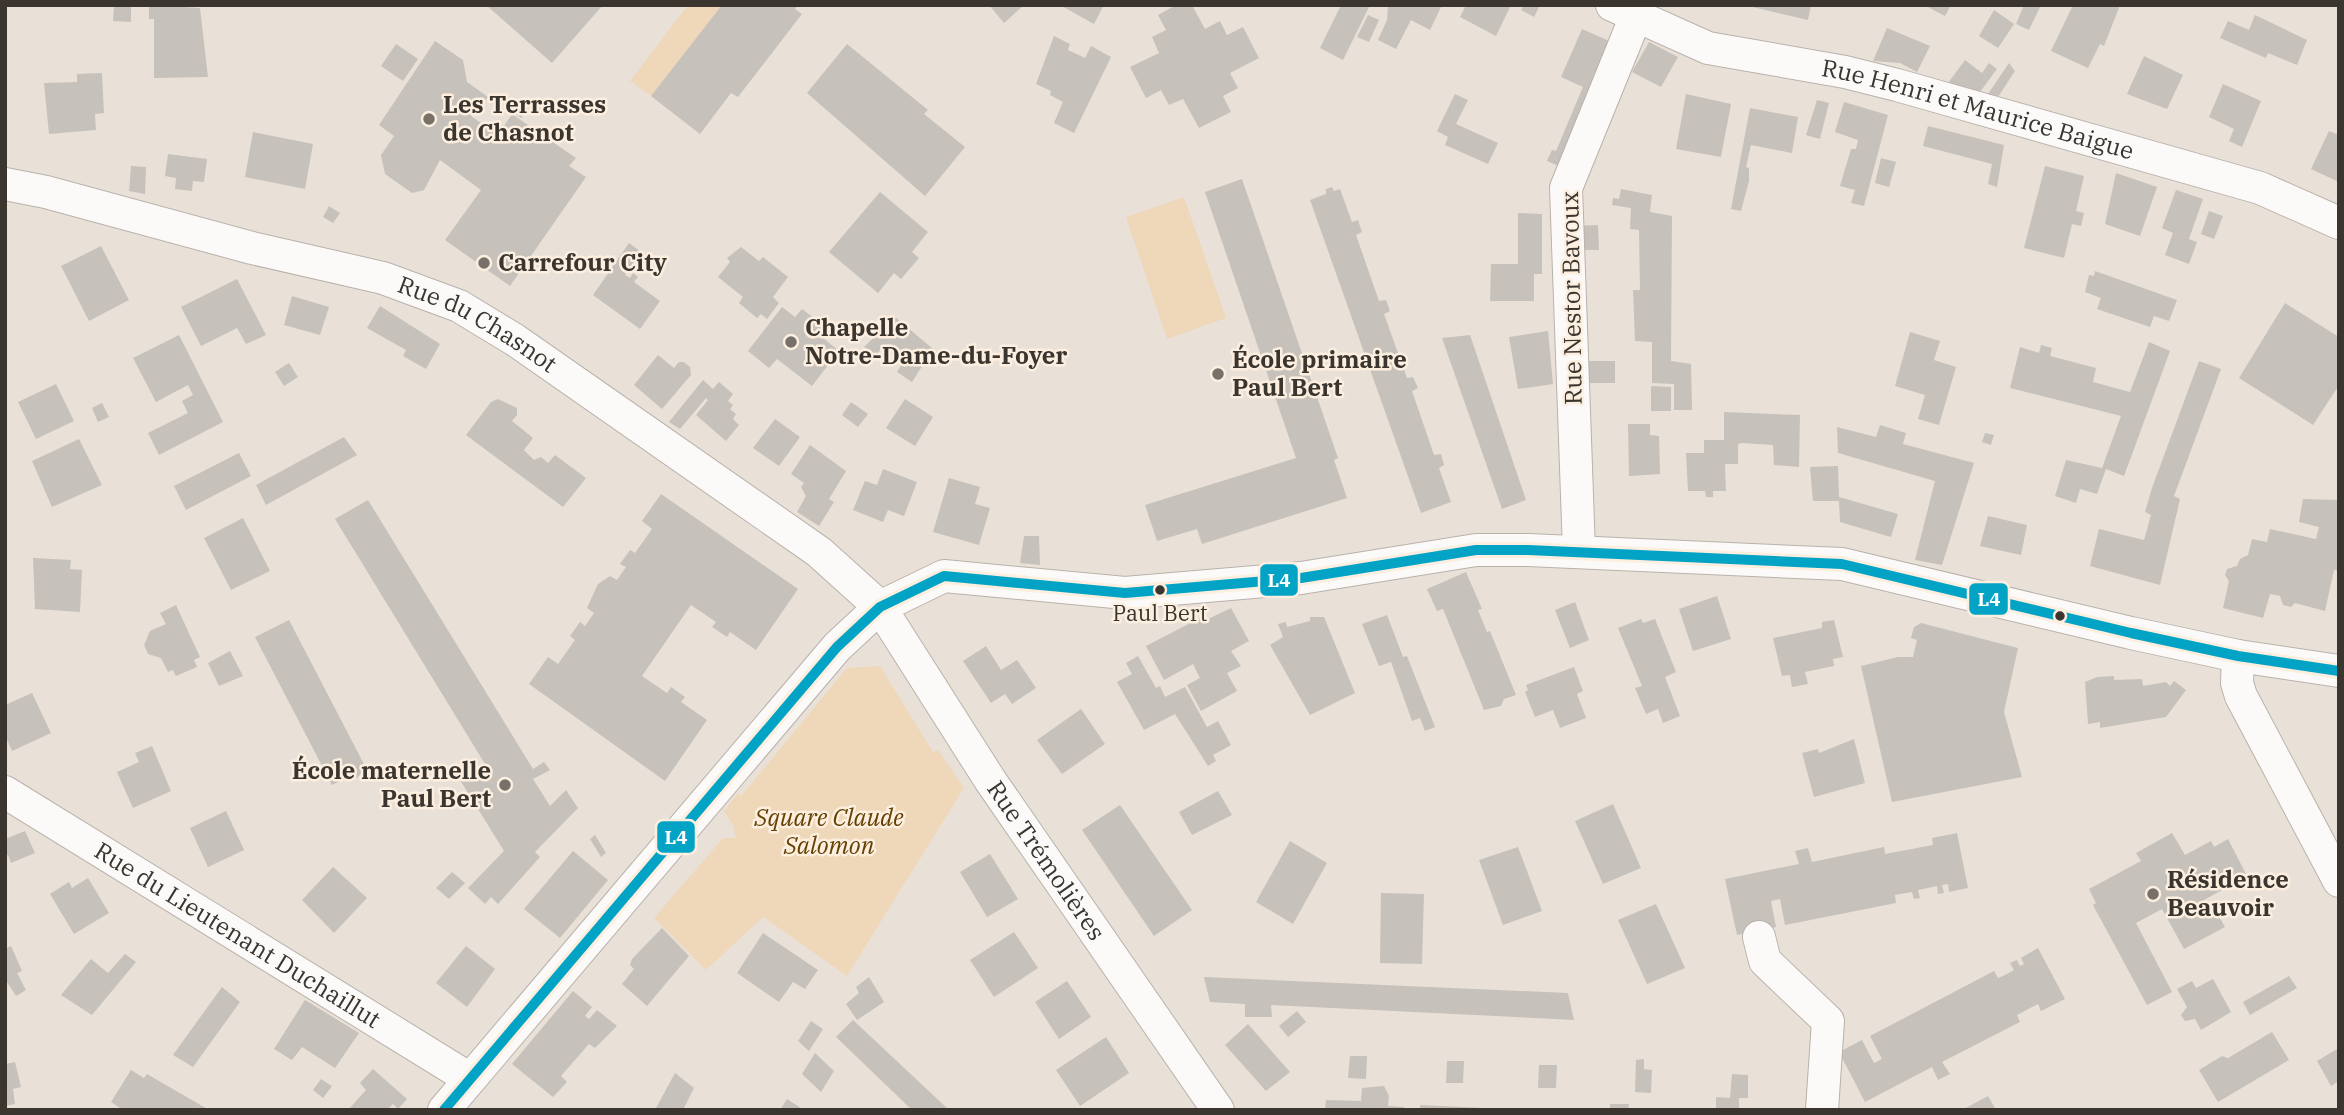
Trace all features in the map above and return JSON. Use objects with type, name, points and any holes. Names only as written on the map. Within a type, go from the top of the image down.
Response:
[{"type":"street","name":"Rue Henri et Maurice Baigue","points":[[1624,11],[1708,48],[1845,72],[2260,188],[2339,223]]},
{"type":"street","name":"Rue Nestor Bavoux","points":[[1579,551],[1566,188],[1624,11]]},
{"type":"street","name":"Rue du Chasnot","points":[[5,184],[46,192],[251,248],[383,278],[459,306],[515,340],[819,552],[880,607]]},
{"type":"street","points":[[444,1110],[837,647],[880,607],[944,576],[1125,593],[1301,578],[1476,550],[1579,551],[1842,564],[2131,634],[2238,656],[2339,671]]},
{"type":"street","name":"Rue Trémolières","points":[[880,607],[990,780],[1218,1110]]},
{"type":"street","points":[[2238,656],[2237,683],[2241,696],[2339,881]]},
{"type":"street","name":"Rue du Lieutenant Duchaillut","points":[[5,792],[470,1079]]},
{"type":"street","points":[[1759,937],[1765,961],[1828,1021],[1822,1110]]},
{"type":"green space","points":[[688,5],[722,5],[651,96],[630,81]]},
{"type":"green space","points":[[1184,197],[1226,318],[1167,339],[1126,217]]},
{"type":"green space","name":"Square Claude Salomon","points":[[880,666],[933,752],[938,750],[964,788],[847,976],[763,917],[706,970],[654,918],[723,838],[736,838],[733,825],[724,811],[738,793],[741,796],[847,668]]},
{"type":"building","points":[[114,5],[131,5],[131,22],[113,21]]},
{"type":"building","points":[[149,5],[200,8],[208,77],[154,78],[154,19],[149,19]]},
{"type":"building","points":[[486,5],[603,5],[552,63]]},
{"type":"building","points":[[722,5],[798,5],[795,9],[802,14],[738,97],[731,93],[700,134],[651,96]]},
{"type":"building","points":[[989,5],[1024,5],[1004,23]]},
{"type":"building","points":[[1060,5],[1104,5],[1094,24]]},
{"type":"building","points":[[1176,5],[1192,5],[1205,29],[1220,21],[1227,35],[1243,27],[1259,58],[1230,73],[1238,88],[1223,96],[1231,112],[1199,128],[1183,99],[1169,105],[1161,90],[1146,98],[1130,67],[1159,53],[1152,37],[1166,30],[1158,15]]},
{"type":"building","points":[[1341,5],[1370,5],[1343,60],[1320,48]]},
{"type":"building","points":[[1388,5],[1442,5],[1430,30],[1411,20],[1396,49],[1378,40],[1387,20]]},
{"type":"building","points":[[1466,5],[1511,5],[1496,36],[1460,17]]},
{"type":"building","points":[[1524,5],[1540,5],[1534,17],[1521,10]]},
{"type":"building","points":[[1744,5],[1811,5],[1808,20]]},
{"type":"building","points":[[1924,5],[1951,5],[1945,16]]},
{"type":"building","points":[[2024,5],[2041,5],[2029,30],[2016,24]]},
{"type":"building","points":[[2073,5],[2120,5],[2104,46],[2100,44],[2088,68],[2051,51]]},
{"type":"building","points":[[1994,10],[2014,24],[1998,48],[1979,36]]},
{"type":"building","points":[[1368,15],[1379,20],[1369,42],[1357,37]]},
{"type":"building","points":[[2255,15],[2307,40],[2297,65],[2268,53],[2266,58],[2220,38],[2228,21],[2249,30]]},
{"type":"building","points":[[1887,28],[1930,46],[1917,72],[1900,63],[1873,61]]},
{"type":"building","points":[[1582,29],[1616,44],[1563,168],[1547,161],[1552,150],[1556,151],[1583,87],[1561,77]]},
{"type":"building","points":[[1054,36],[1070,44],[1068,50],[1085,58],[1091,46],[1111,57],[1074,133],[1054,123],[1063,102],[1050,95],[1051,91],[1036,84]]},
{"type":"building","name":"Les Terrasses de Chasnot","points":[[435,41],[463,60],[467,82],[488,97],[471,116],[492,131],[498,122],[504,126],[512,114],[576,158],[569,166],[586,177],[510,286],[445,240],[481,190],[440,160],[424,190],[412,193],[385,174],[381,155],[394,136],[379,125]]},
{"type":"building","points":[[1649,42],[1678,57],[1661,87],[1632,72]]},
{"type":"building","points":[[396,44],[418,59],[403,81],[381,66]]},
{"type":"building","points":[[847,44],[928,110],[924,114],[965,147],[925,196],[807,93]]},
{"type":"building","points":[[2144,56],[2183,75],[2167,109],[2127,94]]},
{"type":"building","points":[[1965,60],[1982,73],[1989,63],[1997,69],[1980,92],[1948,83]]},
{"type":"building","points":[[2009,63],[2015,71],[1998,97],[1988,94]]},
{"type":"building","points":[[102,73],[104,113],[95,114],[96,130],[49,134],[44,83],[77,82],[77,74]]},
{"type":"building","points":[[2223,84],[2261,101],[2242,147],[2229,141],[2234,129],[2209,117]]},
{"type":"building","points":[[1455,94],[1468,100],[1456,124],[1498,143],[1488,164],[1445,145],[1448,137],[1437,131]]},
{"type":"building","points":[[1686,94],[1731,104],[1721,157],[1676,149]]},
{"type":"building","points":[[1817,100],[1829,103],[1820,139],[1806,135]]},
{"type":"building","points":[[1844,102],[1888,115],[1864,206],[1851,203],[1855,190],[1840,186],[1851,149],[1856,149],[1858,140],[1835,132]]},
{"type":"building","points":[[521,103],[528,108],[521,118],[514,113]]},
{"type":"building","points":[[1750,108],[1798,117],[1792,153],[1751,145],[1746,167],[1749,168],[1749,181],[1741,211],[1731,209]]},
{"type":"building","points":[[1928,126],[2004,145],[1997,187],[1988,184],[1992,164],[1923,146]]},
{"type":"building","points":[[2329,131],[2339,135],[2339,182],[2311,169]]},
{"type":"building","points":[[253,132],[313,144],[305,189],[245,177]]},
{"type":"building","points":[[168,154],[207,159],[204,182],[193,181],[192,191],[175,189],[176,178],[165,176]]},
{"type":"building","points":[[1881,158],[1896,162],[1889,187],[1875,183]]},
{"type":"building","points":[[131,166],[146,167],[145,194],[129,191]]},
{"type":"building","points":[[2045,166],[2084,176],[2076,211],[2084,213],[2081,226],[2072,224],[2064,258],[2024,248]]},
{"type":"building","points":[[2116,173],[2157,187],[2140,236],[2105,224]]},
{"type":"building","points":[[1242,179],[1338,458],[1334,460],[1347,498],[1202,544],[1197,529],[1157,541],[1145,505],[1296,458],[1205,192]]},
{"type":"building","points":[[1332,187],[1334,191],[1340,189],[1352,222],[1358,220],[1362,232],[1356,235],[1379,301],[1386,300],[1390,311],[1384,314],[1407,378],[1413,377],[1418,388],[1412,391],[1434,455],[1441,454],[1444,465],[1439,468],[1451,502],[1421,513],[1310,200],[1326,194],[1326,189]]},
{"type":"building","points":[[1621,189],[1652,195],[1650,212],[1672,216],[1671,361],[1691,364],[1692,410],[1674,410],[1674,384],[1652,383],[1652,342],[1635,341],[1633,290],[1640,290],[1639,230],[1630,229],[1631,208],[1612,205],[1613,198],[1619,199]]},
{"type":"building","points":[[2176,190],[2203,199],[2189,239],[2197,242],[2189,264],[2165,255],[2173,233],[2162,228]]},
{"type":"building","points":[[880,192],[928,232],[912,252],[919,258],[901,279],[894,273],[878,293],[829,252]]},
{"type":"building","points":[[329,206],[340,213],[333,223],[323,217]]},
{"type":"building","points":[[2209,211],[2223,216],[2214,239],[2201,234]]},
{"type":"building","points":[[1518,213],[1542,214],[1542,274],[1534,274],[1534,301],[1490,301],[1491,264],[1518,264]]},
{"type":"building","points":[[1598,225],[1599,250],[1575,250],[1574,226]]},
{"type":"building","points":[[629,243],[641,252],[625,275],[630,278],[633,273],[638,277],[634,282],[660,301],[640,329],[593,295]]},
{"type":"building","points":[[101,246],[129,300],[89,321],[61,266]]},
{"type":"building","points":[[741,247],[759,261],[763,257],[788,277],[773,297],[779,303],[767,319],[761,314],[757,318],[739,303],[743,297],[718,277],[730,262],[727,258]]},
{"type":"building","points":[[2095,271],[2177,300],[2169,321],[2154,316],[2150,327],[2097,309],[2101,298],[2085,292],[2089,275],[2094,276]]},
{"type":"building","points":[[237,279],[266,335],[246,344],[237,328],[201,346],[181,307]]},
{"type":"building","points":[[292,296],[329,307],[320,335],[284,325]]},
{"type":"building","points":[[2285,303],[2339,337],[2339,385],[2313,425],[2239,378]]},
{"type":"building","points":[[380,306],[440,344],[426,369],[403,356],[406,350],[367,328]]},
{"type":"building","name":"Chapelle Notre-Dame-du-Foyer","points":[[782,307],[795,317],[802,309],[823,325],[817,333],[839,351],[812,386],[777,359],[769,368],[748,351]]},
{"type":"building","points":[[895,317],[933,349],[912,382],[897,372],[903,362],[883,345],[877,355],[864,347]]},
{"type":"building","points":[[1548,331],[1553,384],[1518,389],[1509,337]]},
{"type":"building","points":[[1910,332],[1940,341],[1934,360],[1956,367],[1939,425],[1918,419],[1925,395],[1895,386]]},
{"type":"building","points":[[179,335],[223,422],[159,455],[148,433],[188,413],[182,401],[193,395],[188,385],[156,402],[133,358]]},
{"type":"building","points":[[1470,335],[1526,500],[1502,509],[1442,338]]},
{"type":"building","points":[[2149,342],[2170,351],[2124,476],[2106,469],[2097,494],[2080,489],[2076,503],[2055,496],[2066,460],[2102,468],[2121,416],[2010,388],[2020,347],[2039,353],[2041,345],[2052,348],[2050,356],[2096,368],[2093,382],[2130,392]]},
{"type":"building","points":[[658,355],[674,368],[679,362],[684,362],[690,367],[691,375],[662,409],[634,385]]},
{"type":"building","points":[[1580,361],[1615,361],[1615,383],[1581,383]]},
{"type":"building","points":[[2199,361],[2221,369],[2174,496],[2180,499],[2160,585],[2090,566],[2099,529],[2144,540],[2151,515],[2145,512],[2152,488]]},
{"type":"building","points":[[289,363],[298,377],[284,386],[275,372]]},
{"type":"building","points":[[703,380],[713,389],[719,382],[733,394],[728,401],[733,405],[730,409],[736,414],[733,419],[739,425],[726,441],[696,415],[708,400],[706,398],[680,429],[669,422]]},
{"type":"building","points":[[56,384],[74,421],[36,439],[18,402]]},
{"type":"building","points":[[1651,386],[1671,387],[1671,411],[1651,411]]},
{"type":"building","points":[[498,399],[517,408],[517,415],[512,421],[533,438],[524,450],[534,460],[541,457],[548,463],[555,455],[586,478],[563,507],[466,435],[491,402]]},
{"type":"building","points":[[905,399],[933,417],[915,446],[886,428]]},
{"type":"building","points":[[851,402],[868,414],[858,427],[842,415]]},
{"type":"building","points":[[102,403],[109,417],[98,422],[92,408]]},
{"type":"building","points":[[1724,412],[1800,415],[1799,467],[1774,465],[1773,445],[1742,443],[1738,444],[1738,464],[1725,464],[1726,491],[1713,491],[1713,497],[1706,497],[1705,491],[1688,491],[1686,453],[1704,453],[1704,440],[1724,440]]},
{"type":"building","points":[[775,419],[800,437],[779,466],[753,448]]},
{"type":"building","points":[[1628,424],[1650,424],[1650,435],[1659,436],[1660,474],[1629,476]]},
{"type":"building","points":[[1880,425],[1906,433],[1903,444],[1974,463],[1942,565],[1915,560],[1935,481],[1838,453],[1837,427],[1876,437]]},
{"type":"building","points":[[1985,433],[1994,435],[1991,445],[1982,442]]},
{"type":"building","points":[[344,437],[357,455],[266,505],[256,485]]},
{"type":"building","points":[[79,439],[102,485],[52,507],[32,461]]},
{"type":"building","points":[[810,445],[846,471],[829,499],[834,502],[819,526],[797,512],[806,496],[801,487],[804,483],[791,474]]},
{"type":"building","points":[[239,453],[251,476],[186,510],[174,486]]},
{"type":"building","points":[[1838,466],[1839,497],[1898,514],[1891,537],[1840,522],[1839,501],[1813,501],[1810,467]]},
{"type":"building","points":[[883,469],[917,482],[904,516],[888,510],[883,522],[853,510],[865,481],[877,485]]},
{"type":"building","points":[[949,478],[980,487],[975,504],[990,508],[979,545],[933,532]]},
{"type":"building","points":[[661,494],[798,589],[756,650],[730,632],[727,637],[712,627],[716,622],[691,605],[642,676],[667,693],[671,687],[685,697],[681,702],[707,720],[665,781],[529,684],[548,657],[558,664],[575,640],[570,636],[580,622],[585,626],[594,613],[587,608],[598,584],[610,576],[617,580],[626,567],[620,564],[630,550],[635,553],[652,529],[642,521]]},
{"type":"building","points":[[2303,499],[2339,500],[2339,571],[2334,570],[2325,611],[2295,603],[2291,607],[2283,605],[2280,596],[2270,594],[2263,618],[2223,608],[2229,581],[2225,575],[2227,569],[2237,566],[2240,559],[2248,555],[2252,539],[2267,542],[2270,529],[2316,539],[2319,527],[2299,522]]},
{"type":"building","points":[[368,500],[533,769],[544,762],[550,770],[533,779],[550,806],[566,790],[578,808],[535,852],[540,857],[498,904],[491,897],[485,904],[468,888],[504,851],[460,780],[485,764],[335,519]]},
{"type":"building","points":[[1988,516],[2027,525],[2021,555],[1980,546]]},
{"type":"building","points":[[243,518],[270,571],[231,590],[204,538]]},
{"type":"building","points":[[1024,536],[1039,536],[1040,565],[1020,563]]},
{"type":"building","points":[[33,558],[71,560],[70,569],[82,570],[80,612],[35,609]]},
{"type":"building","points":[[1466,572],[1482,609],[1478,610],[1487,632],[1490,631],[1516,695],[1504,699],[1501,706],[1484,710],[1443,609],[1437,611],[1427,589]]},
{"type":"building","points":[[1717,596],[1731,639],[1693,651],[1679,609]]},
{"type":"building","points":[[1575,602],[1589,640],[1570,648],[1555,610]]},
{"type":"building","points":[[176,605],[200,657],[194,660],[197,667],[176,676],[173,670],[168,672],[161,658],[148,654],[144,645],[150,631],[166,624],[160,613]]},
{"type":"building","points":[[1231,608],[1249,641],[1231,651],[1241,666],[1227,673],[1237,691],[1201,711],[1187,685],[1200,678],[1193,664],[1164,680],[1146,646],[1200,618],[1202,622]]},
{"type":"building","points":[[1387,615],[1403,657],[1407,656],[1435,727],[1425,731],[1420,718],[1412,721],[1391,662],[1379,666],[1362,624]]},
{"type":"building","points":[[1310,617],[1324,617],[1355,693],[1310,715],[1270,645],[1283,637],[1278,624],[1286,622],[1287,627],[1310,621]]},
{"type":"building","points":[[1641,619],[1643,623],[1655,619],[1676,672],[1665,677],[1680,716],[1663,723],[1658,709],[1646,714],[1635,688],[1642,686],[1618,628]]},
{"type":"building","points":[[289,620],[366,768],[357,778],[354,774],[332,785],[255,637]]},
{"type":"building","points":[[1834,620],[1843,657],[1833,659],[1834,666],[1805,672],[1808,684],[1792,687],[1790,675],[1782,676],[1773,638],[1822,628],[1822,622]]},
{"type":"building","points":[[1921,623],[2018,648],[2004,712],[2022,777],[1892,802],[1861,666],[1898,657],[1913,657],[1917,640],[1911,638],[1914,627]]},
{"type":"building","points":[[986,646],[1001,670],[1017,660],[1036,688],[1012,704],[1005,694],[991,703],[963,661]]},
{"type":"building","points":[[230,651],[243,676],[219,686],[208,663]]},
{"type":"building","points":[[1138,656],[1156,688],[1160,686],[1165,697],[1185,687],[1207,727],[1218,721],[1231,745],[1213,755],[1216,761],[1208,766],[1175,714],[1144,730],[1117,682],[1132,674],[1126,663]]},
{"type":"building","points":[[1574,667],[1583,691],[1577,694],[1586,718],[1560,728],[1553,710],[1535,717],[1525,692],[1528,690],[1526,685]]},
{"type":"building","points":[[2114,676],[2114,680],[2142,679],[2143,686],[2166,682],[2170,686],[2174,681],[2186,690],[2166,717],[2100,728],[2100,722],[2088,724],[2085,682],[2097,677]]},
{"type":"building","points":[[32,693],[51,733],[12,751],[5,735],[5,705]]},
{"type":"building","points":[[1081,709],[1105,744],[1062,774],[1037,740]]},
{"type":"building","points":[[1854,739],[1865,783],[1814,797],[1802,753],[1818,749],[1819,753]]},
{"type":"building","points":[[152,746],[171,791],[133,808],[117,772],[139,762],[135,753]]},
{"type":"building","points":[[1218,791],[1232,815],[1192,835],[1179,812]]},
{"type":"building","points":[[1613,804],[1641,868],[1603,884],[1575,821]]},
{"type":"building","points":[[1120,805],[1192,910],[1154,936],[1082,830]]},
{"type":"building","points":[[226,811],[244,850],[208,867],[190,828]]},
{"type":"building","points":[[25,831],[35,853],[11,863],[8,855],[5,856],[5,839]]},
{"type":"building","points":[[1957,833],[1968,888],[1949,892],[1948,884],[1942,885],[1944,893],[1938,894],[1937,886],[1918,890],[1920,898],[1914,899],[1912,892],[1895,895],[1896,903],[1785,925],[1780,899],[1771,901],[1776,927],[1737,935],[1725,879],[1799,864],[1795,851],[1808,848],[1812,862],[1884,847],[1885,854],[1933,845],[1932,838]]},
{"type":"building","name":"Résidence Beauvoir","points":[[2172,833],[2185,855],[2211,841],[2214,847],[2228,839],[2247,876],[2204,900],[2209,909],[2213,906],[2225,927],[2184,949],[2162,909],[2136,923],[2172,992],[2147,1005],[2093,905],[2096,903],[2089,889],[2141,861],[2136,853]]},
{"type":"building","points":[[595,835],[606,853],[601,857],[590,839]]},
{"type":"building","points":[[1290,841],[1327,863],[1293,924],[1256,902]]},
{"type":"building","points":[[1518,847],[1542,911],[1503,925],[1479,860]]},
{"type":"building","points":[[573,851],[608,880],[560,938],[524,909]]},
{"type":"building","points":[[990,854],[1018,899],[987,917],[960,872]]},
{"type":"building","points":[[333,867],[367,898],[334,933],[302,900]]},
{"type":"building","points":[[452,872],[465,883],[449,899],[436,888]]},
{"type":"building","points":[[88,878],[109,913],[74,934],[50,894],[69,882],[72,888]]},
{"type":"building","points":[[1381,893],[1424,894],[1422,964],[1380,963]]},
{"type":"building","points":[[1656,904],[1685,968],[1647,984],[1618,920]]},
{"type":"building","points":[[662,928],[689,956],[647,1006],[622,984],[634,969],[630,965],[632,959]]},
{"type":"building","points":[[1014,932],[1038,968],[994,997],[970,960]]},
{"type":"building","points":[[763,933],[818,970],[805,989],[793,982],[779,1002],[737,973]]},
{"type":"building","points":[[11,946],[22,971],[17,973],[26,990],[16,996],[5,979],[5,949]]},
{"type":"building","points":[[466,946],[495,969],[467,1007],[436,983]]},
{"type":"building","points":[[2038,948],[2065,999],[2041,1011],[2038,1004],[2017,1015],[2020,1022],[1942,1062],[1950,1074],[1938,1080],[1932,1067],[1865,1102],[1839,1052],[1862,1040],[1874,1063],[1882,1059],[1870,1036],[1994,971],[1998,978],[2003,976],[2014,970],[2010,963],[2017,960],[2020,966],[2024,964],[2021,958]]},
{"type":"building","points":[[125,954],[136,962],[92,1015],[61,995],[91,959],[108,973]]},
{"type":"building","points":[[2289,976],[2297,988],[2250,1015],[2243,1002]]},
{"type":"building","points":[[869,977],[884,1002],[857,1020],[846,1004],[859,993],[856,987]]},
{"type":"building","points":[[1204,977],[1568,993],[1574,1020],[1271,1005],[1272,1017],[1245,1017],[1245,1004],[1210,1002]]},
{"type":"building","points":[[2213,979],[2231,1012],[2201,1030],[2195,1019],[2185,1021],[2181,1015],[2187,1007],[2177,989],[2192,981],[2196,988]]},
{"type":"building","points":[[1067,981],[1091,1017],[1059,1039],[1035,1002]]},
{"type":"building","points":[[222,987],[240,1002],[193,1067],[173,1055]]},
{"type":"building","points":[[573,991],[592,1007],[585,1016],[589,1019],[597,1010],[617,1026],[595,1048],[589,1044],[561,1076],[567,1082],[553,1097],[512,1064]]},
{"type":"building","points":[[305,1000],[359,1033],[335,1068],[302,1047],[292,1060],[274,1049]]},
{"type":"building","points":[[1297,1011],[1306,1022],[1288,1037],[1279,1026]]},
{"type":"building","points":[[853,1020],[949,1110],[912,1110],[836,1037]]},
{"type":"building","points":[[811,1021],[823,1029],[809,1051],[798,1041]]},
{"type":"building","points":[[1248,1024],[1290,1072],[1266,1091],[1225,1045]]},
{"type":"building","points":[[2272,1032],[2289,1060],[2218,1102],[2199,1070],[2222,1056],[2228,1058]]},
{"type":"building","points":[[1106,1037],[1129,1073],[1080,1106],[1056,1070]]},
{"type":"building","points":[[2339,1048],[2339,1081],[2331,1086],[2317,1061]]},
{"type":"building","points":[[815,1053],[834,1071],[821,1092],[802,1074]]},
{"type":"building","points":[[1350,1056],[1367,1056],[1366,1079],[1348,1078]]},
{"type":"building","points":[[1644,1059],[1644,1069],[1652,1070],[1651,1093],[1635,1092],[1636,1060]]},
{"type":"building","points":[[1447,1061],[1464,1061],[1463,1083],[1446,1083]]},
{"type":"building","points":[[15,1062],[21,1087],[13,1089],[15,1104],[5,1106],[5,1064]]},
{"type":"building","points":[[1539,1065],[1557,1065],[1556,1088],[1538,1088]]},
{"type":"building","points":[[373,1069],[407,1099],[398,1109],[393,1104],[387,1110],[348,1110],[366,1090],[360,1083]]},
{"type":"building","points":[[131,1070],[144,1078],[147,1074],[209,1110],[123,1110],[111,1102]]},
{"type":"building","points":[[675,1073],[694,1088],[683,1110],[655,1110]]},
{"type":"building","points":[[1732,1074],[1748,1075],[1748,1098],[1739,1098],[1739,1110],[1716,1110],[1716,1097],[1730,1098]]},
{"type":"building","points":[[321,1079],[332,1086],[323,1098],[313,1090]]},
{"type":"building","points":[[1384,1086],[1389,1096],[1388,1106],[1404,1107],[1404,1110],[1325,1110],[1326,1100],[1361,1101],[1362,1088]]},
{"type":"building","points":[[1988,1096],[1996,1110],[1962,1110]]},
{"type":"building","points":[[787,1099],[804,1110],[780,1110]]},
{"type":"building","points":[[1610,1104],[1629,1104],[1628,1110],[1610,1110]]},
{"type":"building","points":[[1420,1105],[1484,1108],[1484,1110],[1420,1110]]},
{"type":"transit line","name":"L4","points":[[444,1110],[837,647],[880,607],[944,576],[1125,593],[1301,578],[1476,550],[1842,564],[2131,633],[2238,656],[2339,671]]},
{"type":"place","name":"Les Terrasses de Chasnot","points":[[429,119]]},
{"type":"place","name":"Carrefour City","points":[[484,263]]},
{"type":"place","name":"Chapelle Notre-Dame-du-Foyer","points":[[791,342]]},
{"type":"place","name":"École primaire Paul Bert","points":[[1218,374]]},
{"type":"place","name":"Paul Bert","points":[[1160,590]]},
{"type":"place","name":"École maternelle Paul Bert","points":[[505,785]]},
{"type":"place","name":"Résidence Beauvoir","points":[[2153,894]]}]
